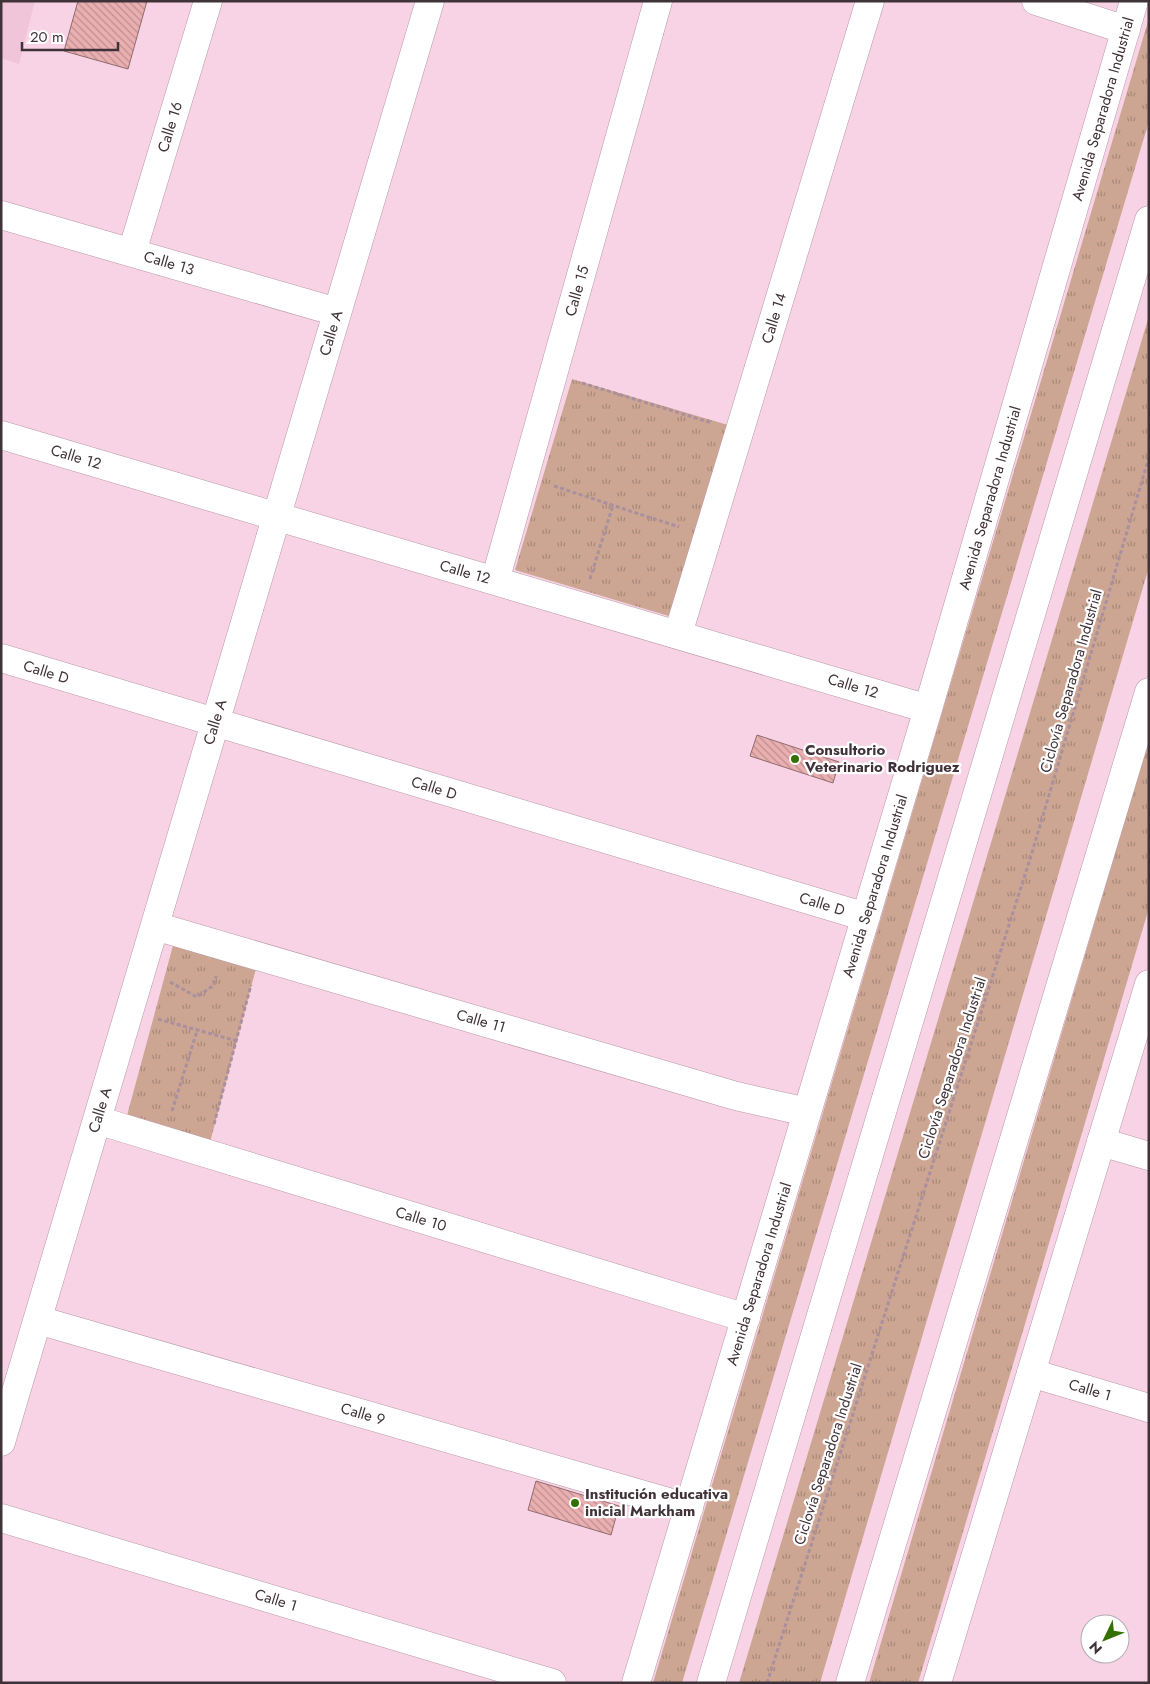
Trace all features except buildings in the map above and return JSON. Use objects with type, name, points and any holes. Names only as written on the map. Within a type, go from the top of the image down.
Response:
[{"type":"street","name":"Calle 16","points":[[132,252],[208,1]]},
{"type":"street","name":"Calle A","points":[[1,1442],[430,1]]},
{"type":"street","name":"Calle 15","points":[[495,581],[658,1]]},
{"type":"street","name":"Calle 14","points":[[678,634],[870,1]]},
{"type":"street","points":[[1036,1],[1126,30]]},
{"type":"street","name":"Avenida Separadora Industrial","points":[[636,1683],[928,709],[1134,1]]},
{"type":"street","name":"Calle 13","points":[[1,215],[337,312]]},
{"type":"street","points":[[711,1683],[1149,220]]},
{"type":"street","name":"Calle 12","points":[[1,434],[928,709]]},
{"type":"street","name":"Calle D","points":[[3,664],[215,722],[866,917]]},
{"type":"street","points":[[850,1683],[1149,692]]},
{"type":"street","name":"Calle 11","points":[[155,926],[736,1096],[807,1112]]},
{"type":"street","points":[[937,1683],[1149,984]]},
{"type":"street","name":"Calle 10","points":[[97,1120],[746,1318]]},
{"type":"street","points":[[1101,1142],[1149,1156]]},
{"type":"street","name":"Calle 9","points":[[38,1320],[688,1508]]},
{"type":"street","name":"Calle 1","points":[[1031,1373],[1149,1408]]},
{"type":"street","name":"Calle 1","points":[[1,1518],[552,1683]]},
{"type":"path","points":[[573,380],[715,424]]},
{"type":"path","name":"Ciclovía Separadora Industrial","points":[[766,1683],[1031,856],[1149,457]]},
{"type":"path","points":[[552,486],[685,528]]},
{"type":"path","points":[[590,580],[612,505]]},
{"type":"path","points":[[211,1155],[208,1145],[259,956]]},
{"type":"path","points":[[165,980],[197,997],[214,985],[217,970]]},
{"type":"path","points":[[155,1018],[237,1041]]},
{"type":"path","points":[[171,1114],[198,1031]]},
{"type":"shaded area","points":[[1,1],[35,1],[19,64],[1,58]]},
{"type":"green space","points":[[1149,18],[1149,121],[682,1683],[653,1683]]},
{"type":"green space","points":[[1149,316],[1149,567],[820,1683],[739,1683]]},
{"type":"green space","points":[[572,379],[728,425],[672,617],[515,570]]},
{"type":"green space","points":[[1149,739],[1149,908],[918,1683],[869,1683]]},
{"type":"green space","points":[[175,938],[258,961],[209,1146],[125,1123]]},
{"type":"place","name":"Consultorio Veterinario Rodriguez","points":[[795,759]]},
{"type":"place","name":"Institución educativa inicial Markham","points":[[575,1503]]}]
